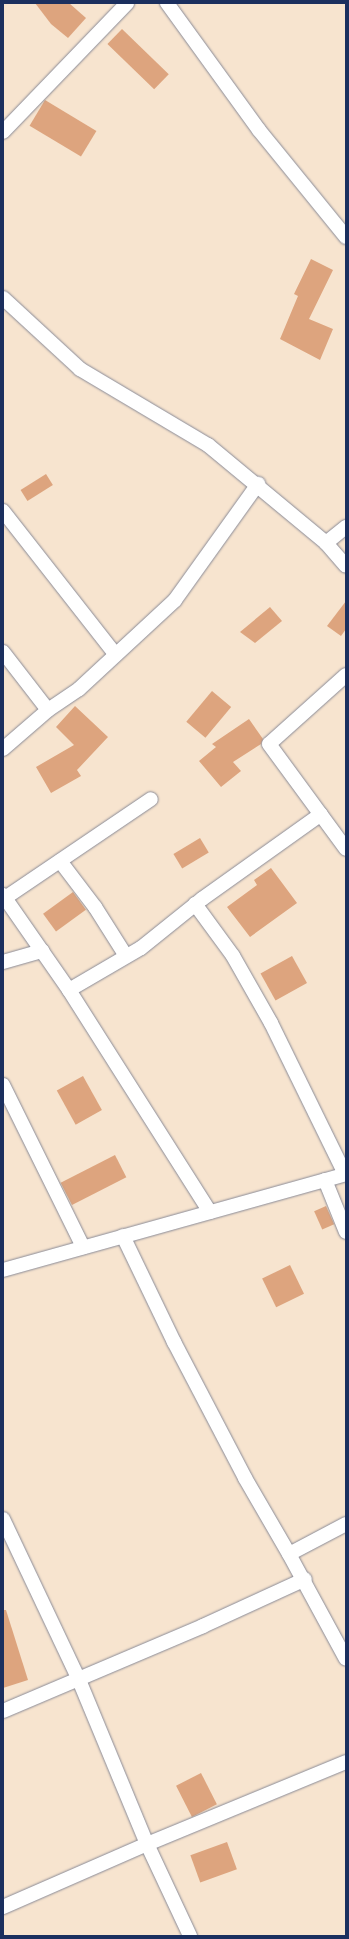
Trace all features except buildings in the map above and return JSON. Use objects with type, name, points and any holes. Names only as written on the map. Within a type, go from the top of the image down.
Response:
[{"type":"street","points":[[3,132],[127,3]]},
{"type":"street","points":[[167,3],[259,130],[346,237]]},
{"type":"street","points":[[3,298],[80,369],[208,445],[258,484],[326,543],[346,566]]},
{"type":"street","points":[[3,749],[48,710],[79,688],[175,600],[258,484]]},
{"type":"street","points":[[6,519],[116,654]]},
{"type":"street","points":[[326,543],[346,527]]},
{"type":"street","points":[[3,652],[48,710]]},
{"type":"street","points":[[346,675],[269,744],[346,849]]},
{"type":"street","points":[[152,799],[4,897],[69,990],[210,1212]]},
{"type":"street","points":[[69,990],[141,948],[195,904],[321,814]]},
{"type":"street","points":[[60,861],[95,907],[126,956]]},
{"type":"street","points":[[3,1270],[346,1174],[271,1023],[233,956],[195,904]]},
{"type":"street","points":[[3,962],[42,951]]},
{"type":"street","points":[[3,1085],[83,1247]]},
{"type":"street","points":[[325,1180],[346,1232]]},
{"type":"street","points":[[123,1236],[174,1342],[238,1464],[289,1554],[305,1579],[346,1659]]},
{"type":"street","points":[[3,1519],[79,1680],[147,1844],[190,1936]]},
{"type":"street","points":[[289,1554],[346,1524]]},
{"type":"street","points":[[3,1711],[79,1680],[305,1579]]},
{"type":"street","points":[[3,1907],[147,1844],[346,1762]]}]
